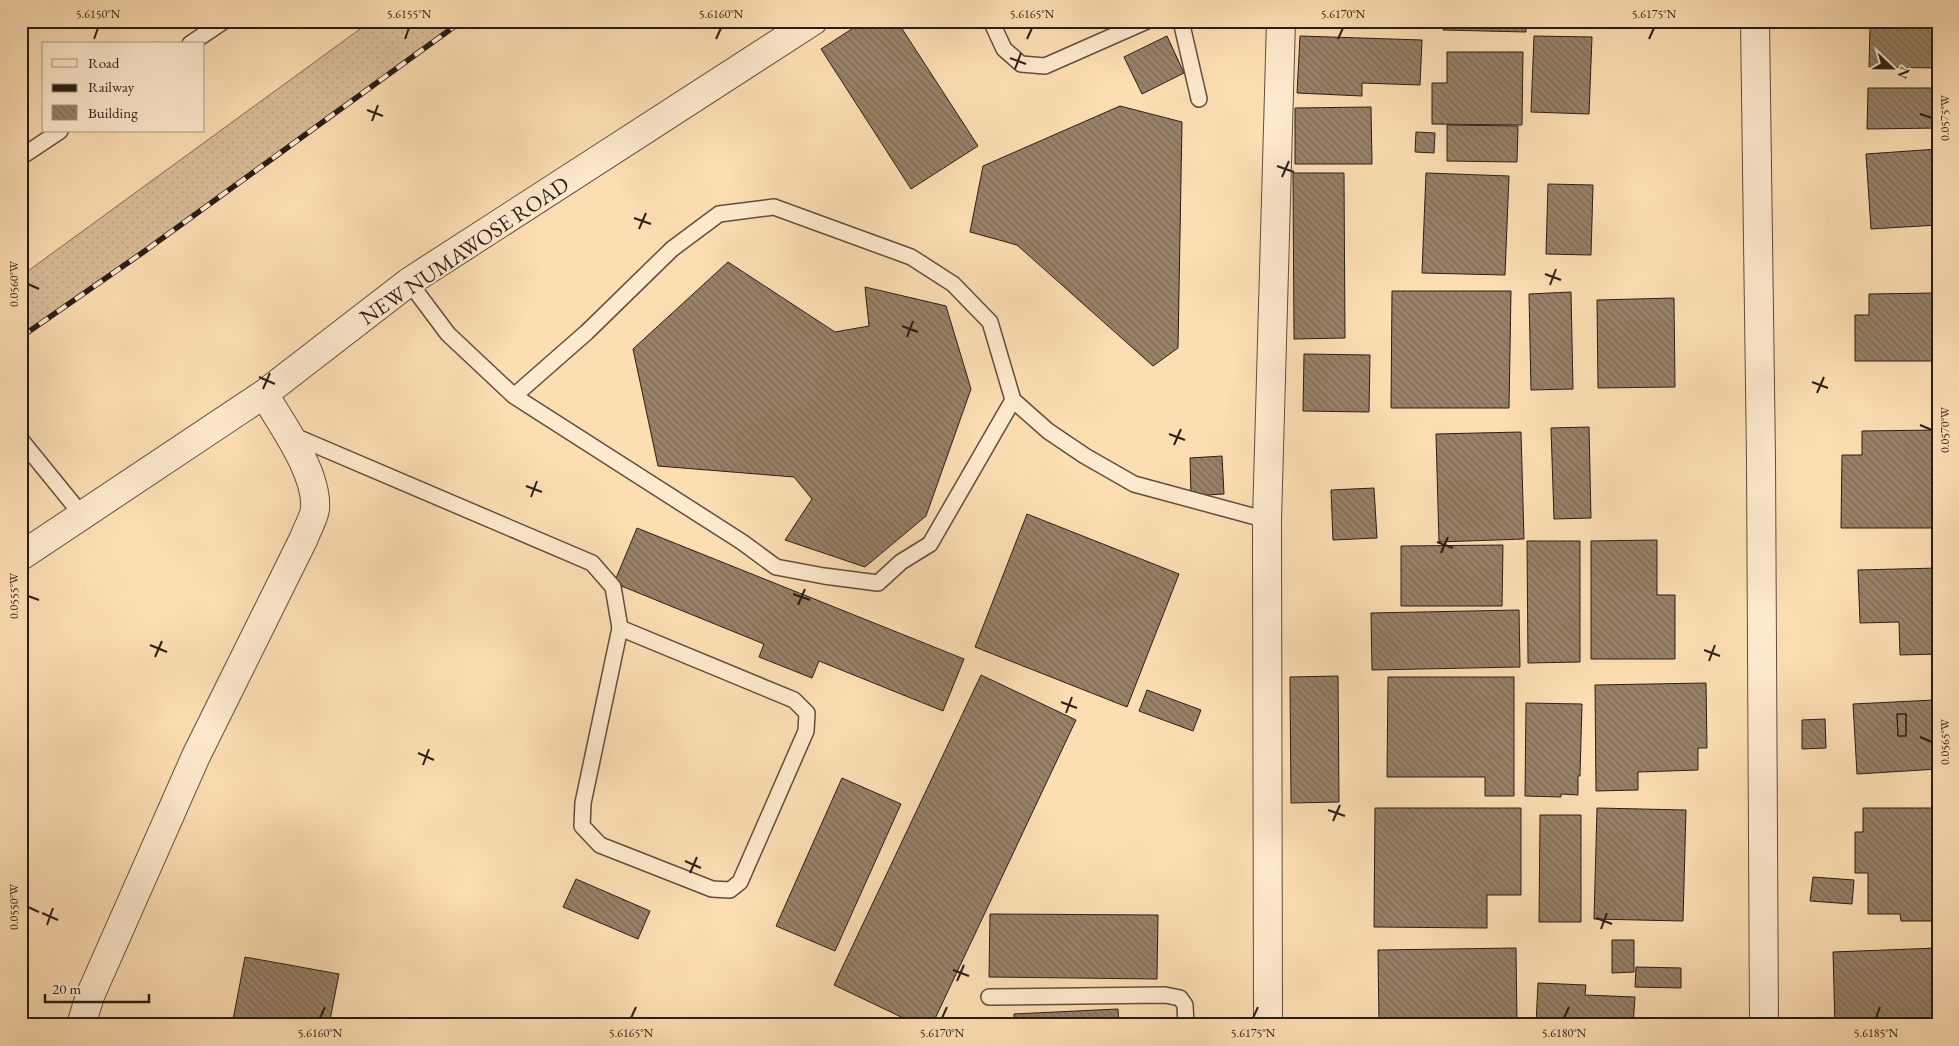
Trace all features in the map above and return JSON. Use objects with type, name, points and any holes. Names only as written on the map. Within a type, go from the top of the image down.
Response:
[{"type":"street","name":"NEW NUMAWOSE ROAD","points":[[21,556],[264,394],[408,282],[814,21]]},
{"type":"street","points":[[1268,1025],[1267,520],[1280,21]]},
{"type":"street","points":[[1755,21],[1761,459],[1764,1025]]},
{"type":"street","points":[[81,1025],[90,996],[196,756],[304,538],[315,510],[312,488],[303,461],[264,394]]},
{"type":"lane","points":[[193,42],[224,21]]},
{"type":"lane","points":[[991,21],[1004,49],[1021,64],[1045,66],[1147,21]]},
{"type":"lane","points":[[1181,21],[1199,99]]},
{"type":"lane","points":[[21,157],[58,132]]},
{"type":"lane","points":[[514,396],[587,332],[672,249],[719,214],[774,207],[911,257],[953,284],[990,322],[1013,400],[1048,431],[1085,456],[1134,484],[1267,520]]},
{"type":"lane","points":[[408,282],[448,334],[514,396],[742,542],[776,567],[878,583],[901,562],[930,544],[1013,400]]},
{"type":"lane","points":[[286,432],[592,563],[613,587],[620,628],[583,803],[582,826],[600,845],[712,889],[730,890],[740,882],[806,731],[807,713],[794,700],[620,628]]},
{"type":"lane","points":[[21,440],[82,515]]},
{"type":"lane","points":[[989,998],[1165,995],[1180,998],[1185,1005],[1186,1025]]},
{"type":"shaded area","points":[[371,21],[459,21],[280,156],[21,337],[21,276]]},
{"type":"building","points":[[864,21],[897,21],[978,146],[911,189],[821,49]]},
{"type":"building","points":[[1443,21],[1526,21],[1526,32],[1443,30]]},
{"type":"building","points":[[1870,26],[1938,27],[1938,68],[1869,67]]},
{"type":"building","points":[[1167,36],[1184,73],[1142,94],[1124,57]]},
{"type":"building","points":[[1300,36],[1422,40],[1420,85],[1362,83],[1362,96],[1297,93]]},
{"type":"building","points":[[1534,36],[1592,37],[1589,114],[1531,112]]},
{"type":"building","points":[[1447,52],[1523,52],[1522,125],[1432,124],[1432,83],[1447,83]]},
{"type":"building","points":[[1868,88],[1938,88],[1938,128],[1867,129]]},
{"type":"building","points":[[1120,106],[1182,122],[1178,348],[1153,366],[1017,245],[970,232],[983,166]]},
{"type":"building","points":[[1371,107],[1372,164],[1295,164],[1295,108]]},
{"type":"building","points":[[1447,125],[1518,126],[1517,162],[1447,161]]},
{"type":"building","points":[[1416,132],[1435,133],[1434,153],[1415,152]]},
{"type":"building","points":[[1938,149],[1938,225],[1871,229],[1866,154]]},
{"type":"building","points":[[1293,173],[1344,173],[1345,338],[1294,339]]},
{"type":"building","points":[[1426,173],[1509,176],[1505,275],[1422,273]]},
{"type":"building","points":[[1548,184],[1593,185],[1591,255],[1546,254]]},
{"type":"building","points":[[728,262],[835,332],[869,326],[865,287],[946,306],[971,389],[926,516],[865,567],[785,540],[812,499],[794,477],[658,466],[633,349]]},
{"type":"building","points":[[1392,291],[1511,291],[1509,408],[1391,408]]},
{"type":"building","points":[[1571,292],[1573,389],[1531,390],[1529,294]]},
{"type":"building","points":[[1938,293],[1938,361],[1855,361],[1855,315],[1869,315],[1869,294]]},
{"type":"building","points":[[1674,298],[1675,387],[1598,388],[1597,300]]},
{"type":"building","points":[[1304,354],[1370,355],[1369,412],[1303,411]]},
{"type":"building","points":[[1589,427],[1591,518],[1554,519],[1551,428]]},
{"type":"building","points":[[1938,430],[1938,528],[1841,528],[1842,455],[1862,455],[1862,431]]},
{"type":"building","points":[[1521,432],[1524,539],[1439,542],[1436,434]]},
{"type":"building","points":[[1222,456],[1224,494],[1191,496],[1190,458]]},
{"type":"building","points":[[1374,488],[1377,538],[1333,540],[1331,490]]},
{"type":"building","points":[[1027,514],[1179,574],[1127,707],[975,647]]},
{"type":"building","points":[[637,528],[964,659],[943,711],[819,661],[812,678],[759,657],[764,644],[614,583]]},
{"type":"building","points":[[1657,540],[1657,595],[1675,595],[1675,659],[1591,659],[1591,541]]},
{"type":"building","points":[[1527,541],[1580,541],[1580,662],[1528,663]]},
{"type":"building","points":[[1503,545],[1502,606],[1401,606],[1401,546]]},
{"type":"building","points":[[1938,568],[1938,654],[1900,655],[1899,622],[1860,623],[1858,570]]},
{"type":"building","points":[[1519,610],[1520,667],[1372,670],[1371,613]]},
{"type":"building","points":[[981,675],[1076,720],[932,1025],[918,1025],[834,985]]},
{"type":"building","points":[[1338,676],[1339,802],[1291,803],[1290,677]]},
{"type":"building","points":[[1388,677],[1514,677],[1514,796],[1485,796],[1485,777],[1387,777]]},
{"type":"building","points":[[1706,683],[1707,748],[1698,748],[1698,770],[1638,772],[1638,790],[1596,791],[1595,685]]},
{"type":"building","points":[[1147,690],[1201,710],[1193,731],[1139,711]]},
{"type":"building","points":[[1935,700],[1938,769],[1857,774],[1853,704]],"holes":[[[1897,714],[1906,714],[1906,736],[1898,736]]]},
{"type":"building","points":[[1526,703],[1582,704],[1578,795],[1561,794],[1561,797],[1525,796]]},
{"type":"building","points":[[1897,714],[1906,714],[1906,736],[1898,736]]},
{"type":"building","points":[[1825,719],[1826,748],[1802,749],[1802,720]]},
{"type":"building","points":[[842,778],[901,804],[835,951],[776,926]]},
{"type":"building","points":[[1375,808],[1521,808],[1521,895],[1487,895],[1487,928],[1374,927]]},
{"type":"building","points":[[1597,808],[1686,810],[1683,921],[1594,919]]},
{"type":"building","points":[[1863,808],[1938,808],[1938,921],[1901,921],[1900,914],[1868,914],[1868,873],[1855,873],[1855,832],[1863,832]]},
{"type":"building","points":[[1540,815],[1581,815],[1581,922],[1539,922]]},
{"type":"building","points":[[1813,877],[1854,880],[1852,904],[1810,901]]},
{"type":"building","points":[[576,879],[650,911],[638,939],[563,907]]},
{"type":"building","points":[[990,914],[1158,915],[1157,979],[989,977]]},
{"type":"building","points":[[1612,940],[1634,940],[1634,972],[1612,973]]},
{"type":"building","points":[[1516,948],[1517,1025],[1379,1025],[1378,950]]},
{"type":"building","points":[[1938,948],[1938,1025],[1835,1025],[1833,952]]},
{"type":"building","points":[[245,957],[339,974],[329,1025],[232,1025]]},
{"type":"building","points":[[1636,967],[1681,968],[1681,988],[1635,987]]},
{"type":"building","points":[[1538,983],[1586,985],[1585,995],[1635,997],[1633,1025],[1536,1025]]},
{"type":"building","points":[[1118,1009],[1119,1025],[1014,1025],[1014,1014]]},
{"type":"building","points":[[842,1018],[862,1025],[840,1025]]},
{"type":"railway","points":[[21,337],[142,253],[462,21]]}]
